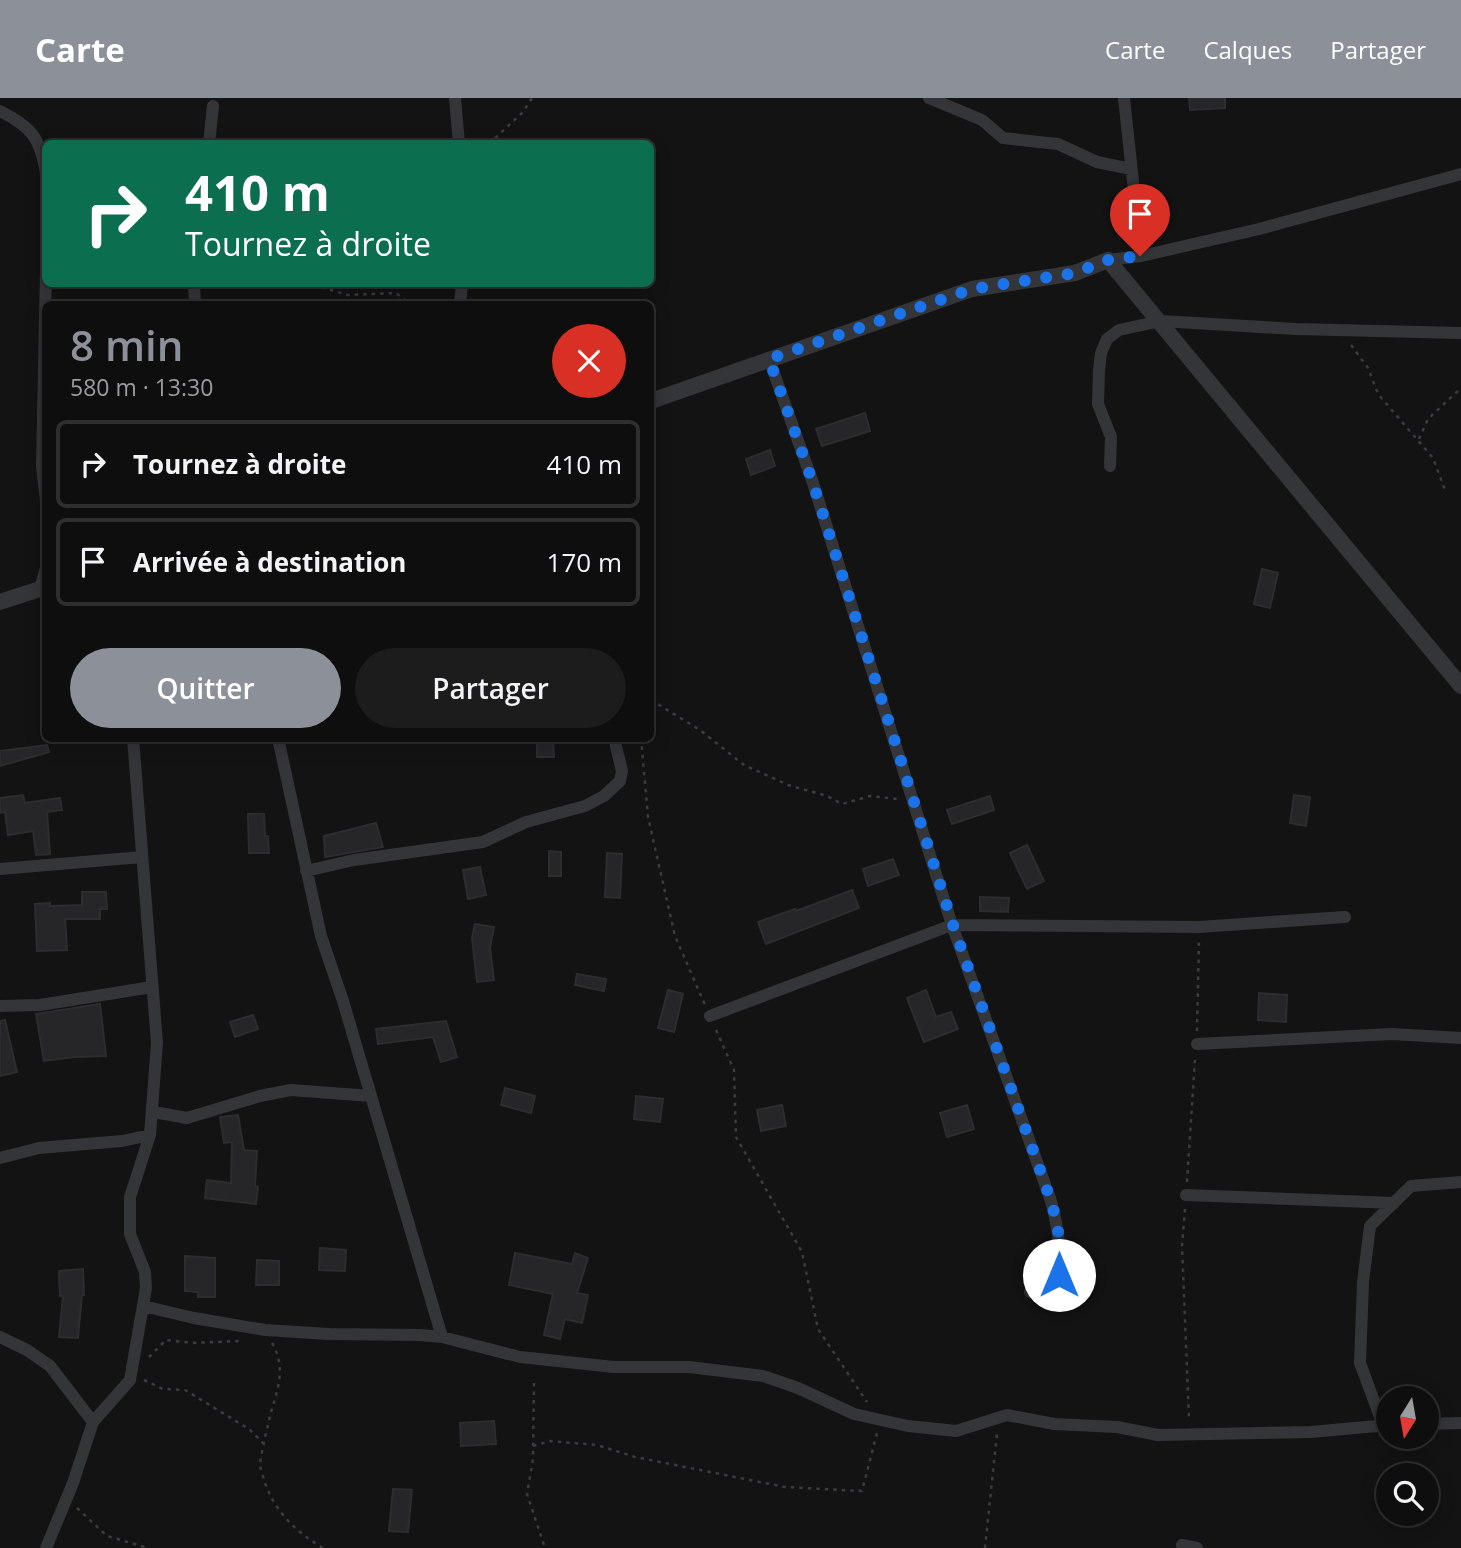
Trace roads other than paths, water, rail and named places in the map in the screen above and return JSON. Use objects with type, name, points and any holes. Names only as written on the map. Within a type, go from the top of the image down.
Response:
[{"type":"street","points":[[455,98],[459,140]]},
{"type":"street","points":[[929,98],[982,120],[1003,138],[1058,144],[1097,162],[1132,169]]},
{"type":"street","points":[[1125,98],[1140,256]]},
{"type":"street","points":[[209,140],[213,106]]},
{"type":"street","points":[[0,111],[19,120],[33,133],[42,150]]},
{"type":"street","points":[[654,400],[972,289],[1075,273],[1108,260],[1140,256],[1259,229],[1461,174]]},
{"type":"street","points":[[1108,260],[1461,686]]},
{"type":"street","points":[[1110,466],[1111,437],[1098,404],[1101,353],[1107,339],[1119,330],[1161,321],[1332,330],[1461,333]]},
{"type":"street","points":[[769,359],[813,483],[953,925],[1037,1159],[1058,1227],[1060,1266],[1057,1283],[1048,1290],[1030,1292]]},
{"type":"street","points":[[0,602],[42,588]]},
{"type":"street","points":[[46,1548],[93,1422],[127,1384],[143,1306],[145,1272],[130,1234],[130,1197],[150,1135],[154,1112],[157,1043],[133,742]]},
{"type":"street","points":[[279,742],[321,936],[442,1338]]},
{"type":"street","points":[[306,871],[354,860],[483,842],[526,822],[585,806],[604,796],[620,781],[622,771],[615,742]]},
{"type":"street","points":[[0,869],[142,858]]},
{"type":"street","points":[[710,1016],[953,925],[1199,927],[1345,917]]},
{"type":"street","points":[[0,1006],[40,1005],[152,987]]},
{"type":"street","points":[[1196,1044],[1392,1034],[1461,1038]]},
{"type":"street","points":[[154,1112],[187,1118],[290,1090],[371,1096]]},
{"type":"street","points":[[0,1158],[39,1148],[122,1141],[150,1135]]},
{"type":"street","points":[[1376,1403],[1360,1363],[1363,1282],[1370,1227],[1411,1186],[1461,1182]]},
{"type":"street","points":[[1186,1195],[1394,1203]]},
{"type":"street","points":[[143,1306],[265,1330],[442,1338],[520,1357],[614,1367],[689,1367],[763,1376],[798,1388],[825,1403],[854,1414],[908,1426],[956,1431],[1007,1415],[1054,1424],[1117,1427],[1158,1435],[1311,1432],[1376,1426]]},
{"type":"street","points":[[0,1336],[50,1366],[93,1422]]},
{"type":"street","points":[[1439,1424],[1461,1423]]},
{"type":"street","points":[[1182,1545],[1197,1548]]}]
